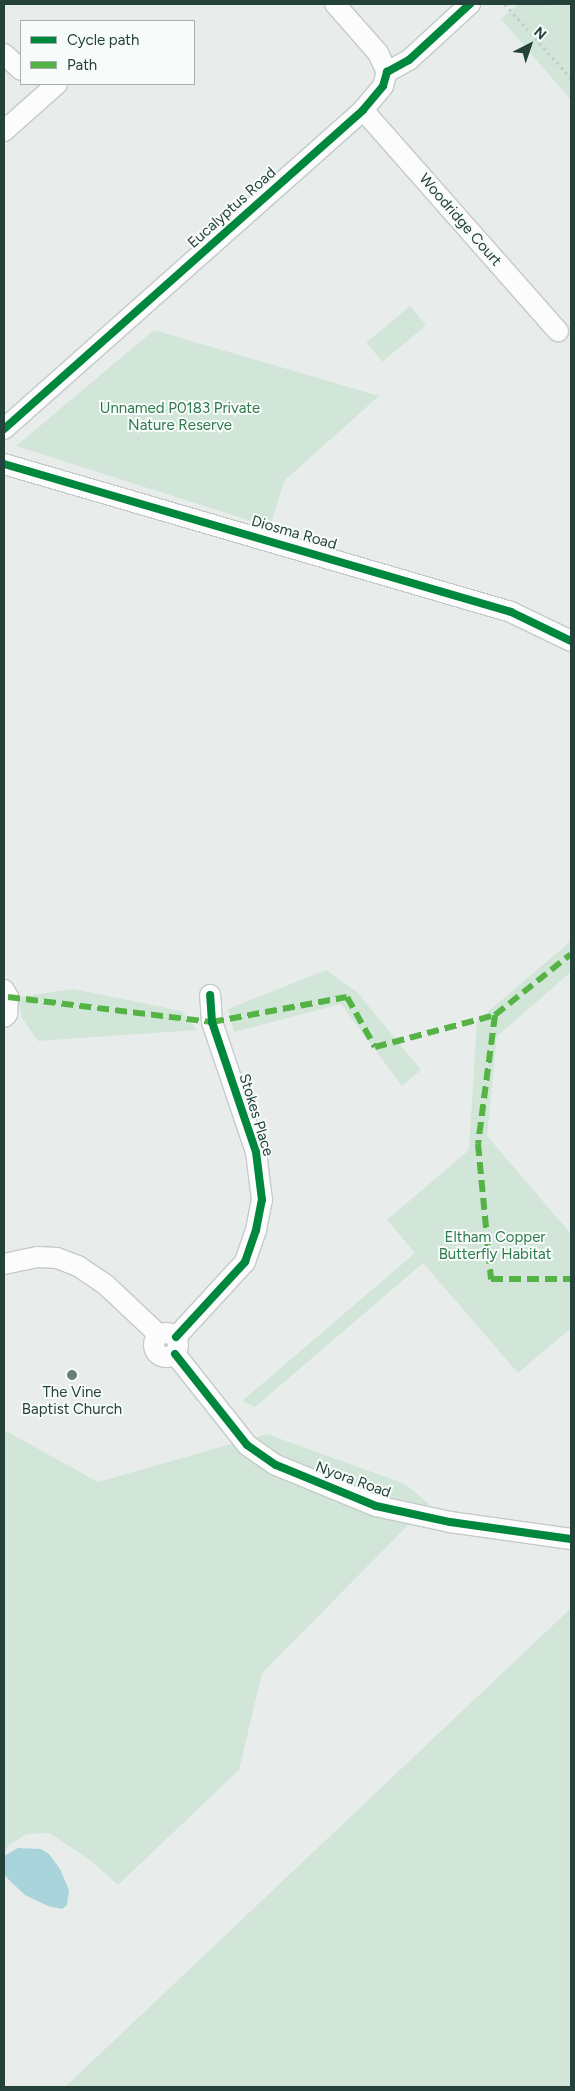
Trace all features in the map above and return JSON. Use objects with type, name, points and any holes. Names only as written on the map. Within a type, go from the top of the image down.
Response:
[{"type":"street","points":[[335,4],[378,53],[387,72],[409,60],[470,4]]},
{"type":"street","points":[[4,54],[20,69]]},
{"type":"street","name":"Eucalyptus Road","points":[[4,429],[363,110],[383,86],[387,72]]},
{"type":"street","points":[[4,131],[47,87]]},
{"type":"street","name":"Woodridge Court","points":[[363,110],[558,331]]},
{"type":"street","name":"Diosma Road","points":[[4,464],[511,612],[571,641]]},
{"type":"street","points":[[4,990],[8,997],[7,1014],[4,1017]]},
{"type":"street","name":"Stokes Place","points":[[170,1342],[245,1262],[256,1230],[262,1200],[256,1152],[212,1022],[210,995]]},
{"type":"street","name":"Nyora Road","points":[[4,1264],[37,1257],[57,1258],[78,1266],[99,1280],[170,1342],[247,1444],[276,1465],[376,1506],[450,1522],[571,1539]]},
{"type":"path","points":[[505,4],[571,78]]},
{"type":"green space","points":[[518,4],[571,6],[571,100],[501,19]]},
{"type":"green space","points":[[410,306],[426,325],[382,362],[366,343]]},
{"type":"green space","name":"Unnamed P0183 Private Nature Reserve","points":[[154,330],[379,396],[284,481],[270,527],[16,446]]},
{"type":"green space","name":"Eltham Copper Butterfly Habitat","points":[[571,941],[571,972],[497,1036],[487,1136],[571,1234],[571,1328],[518,1373],[423,1263],[255,1407],[242,1401],[415,1253],[387,1220],[469,1150],[477,1021]]},
{"type":"green space","points":[[326,970],[357,992],[421,1070],[402,1086],[341,1004],[234,1032],[228,1009]]},
{"type":"green space","points":[[73,989],[182,1011],[197,1030],[38,1041],[22,1018],[18,997]]},
{"type":"green space","points":[[4,1430],[98,1482],[267,1434],[405,1484],[429,1504],[262,1673],[239,1770],[118,1885],[90,1860],[49,1833],[27,1834],[9,1845],[4,1853]]},
{"type":"green space","points":[[571,1608],[571,2087],[65,2087]]},
{"type":"water","points":[[18,1848],[41,1849],[49,1854],[60,1869],[69,1890],[67,1905],[62,1909],[48,1906],[25,1895],[4,1874],[4,1856]]},
{"type":"marked path","points":[[8,997],[212,1022],[347,997],[375,1047],[495,1015],[571,954]]},
{"type":"marked path","points":[[495,1015],[478,1144],[491,1279],[571,1279]]},
{"type":"cycle path","points":[[4,429],[363,110],[383,86],[387,72],[409,60],[470,4]]},
{"type":"cycle path","points":[[4,464],[511,612],[571,641]]},
{"type":"cycle path","points":[[176,1337],[245,1262],[256,1230],[262,1200],[256,1152],[212,1022],[210,995]]},
{"type":"cycle path","points":[[175,1354],[247,1445],[276,1465],[376,1506],[450,1522],[571,1539]]},
{"type":"place","name":"The Vine Baptist Church","points":[[72,1375]]}]
